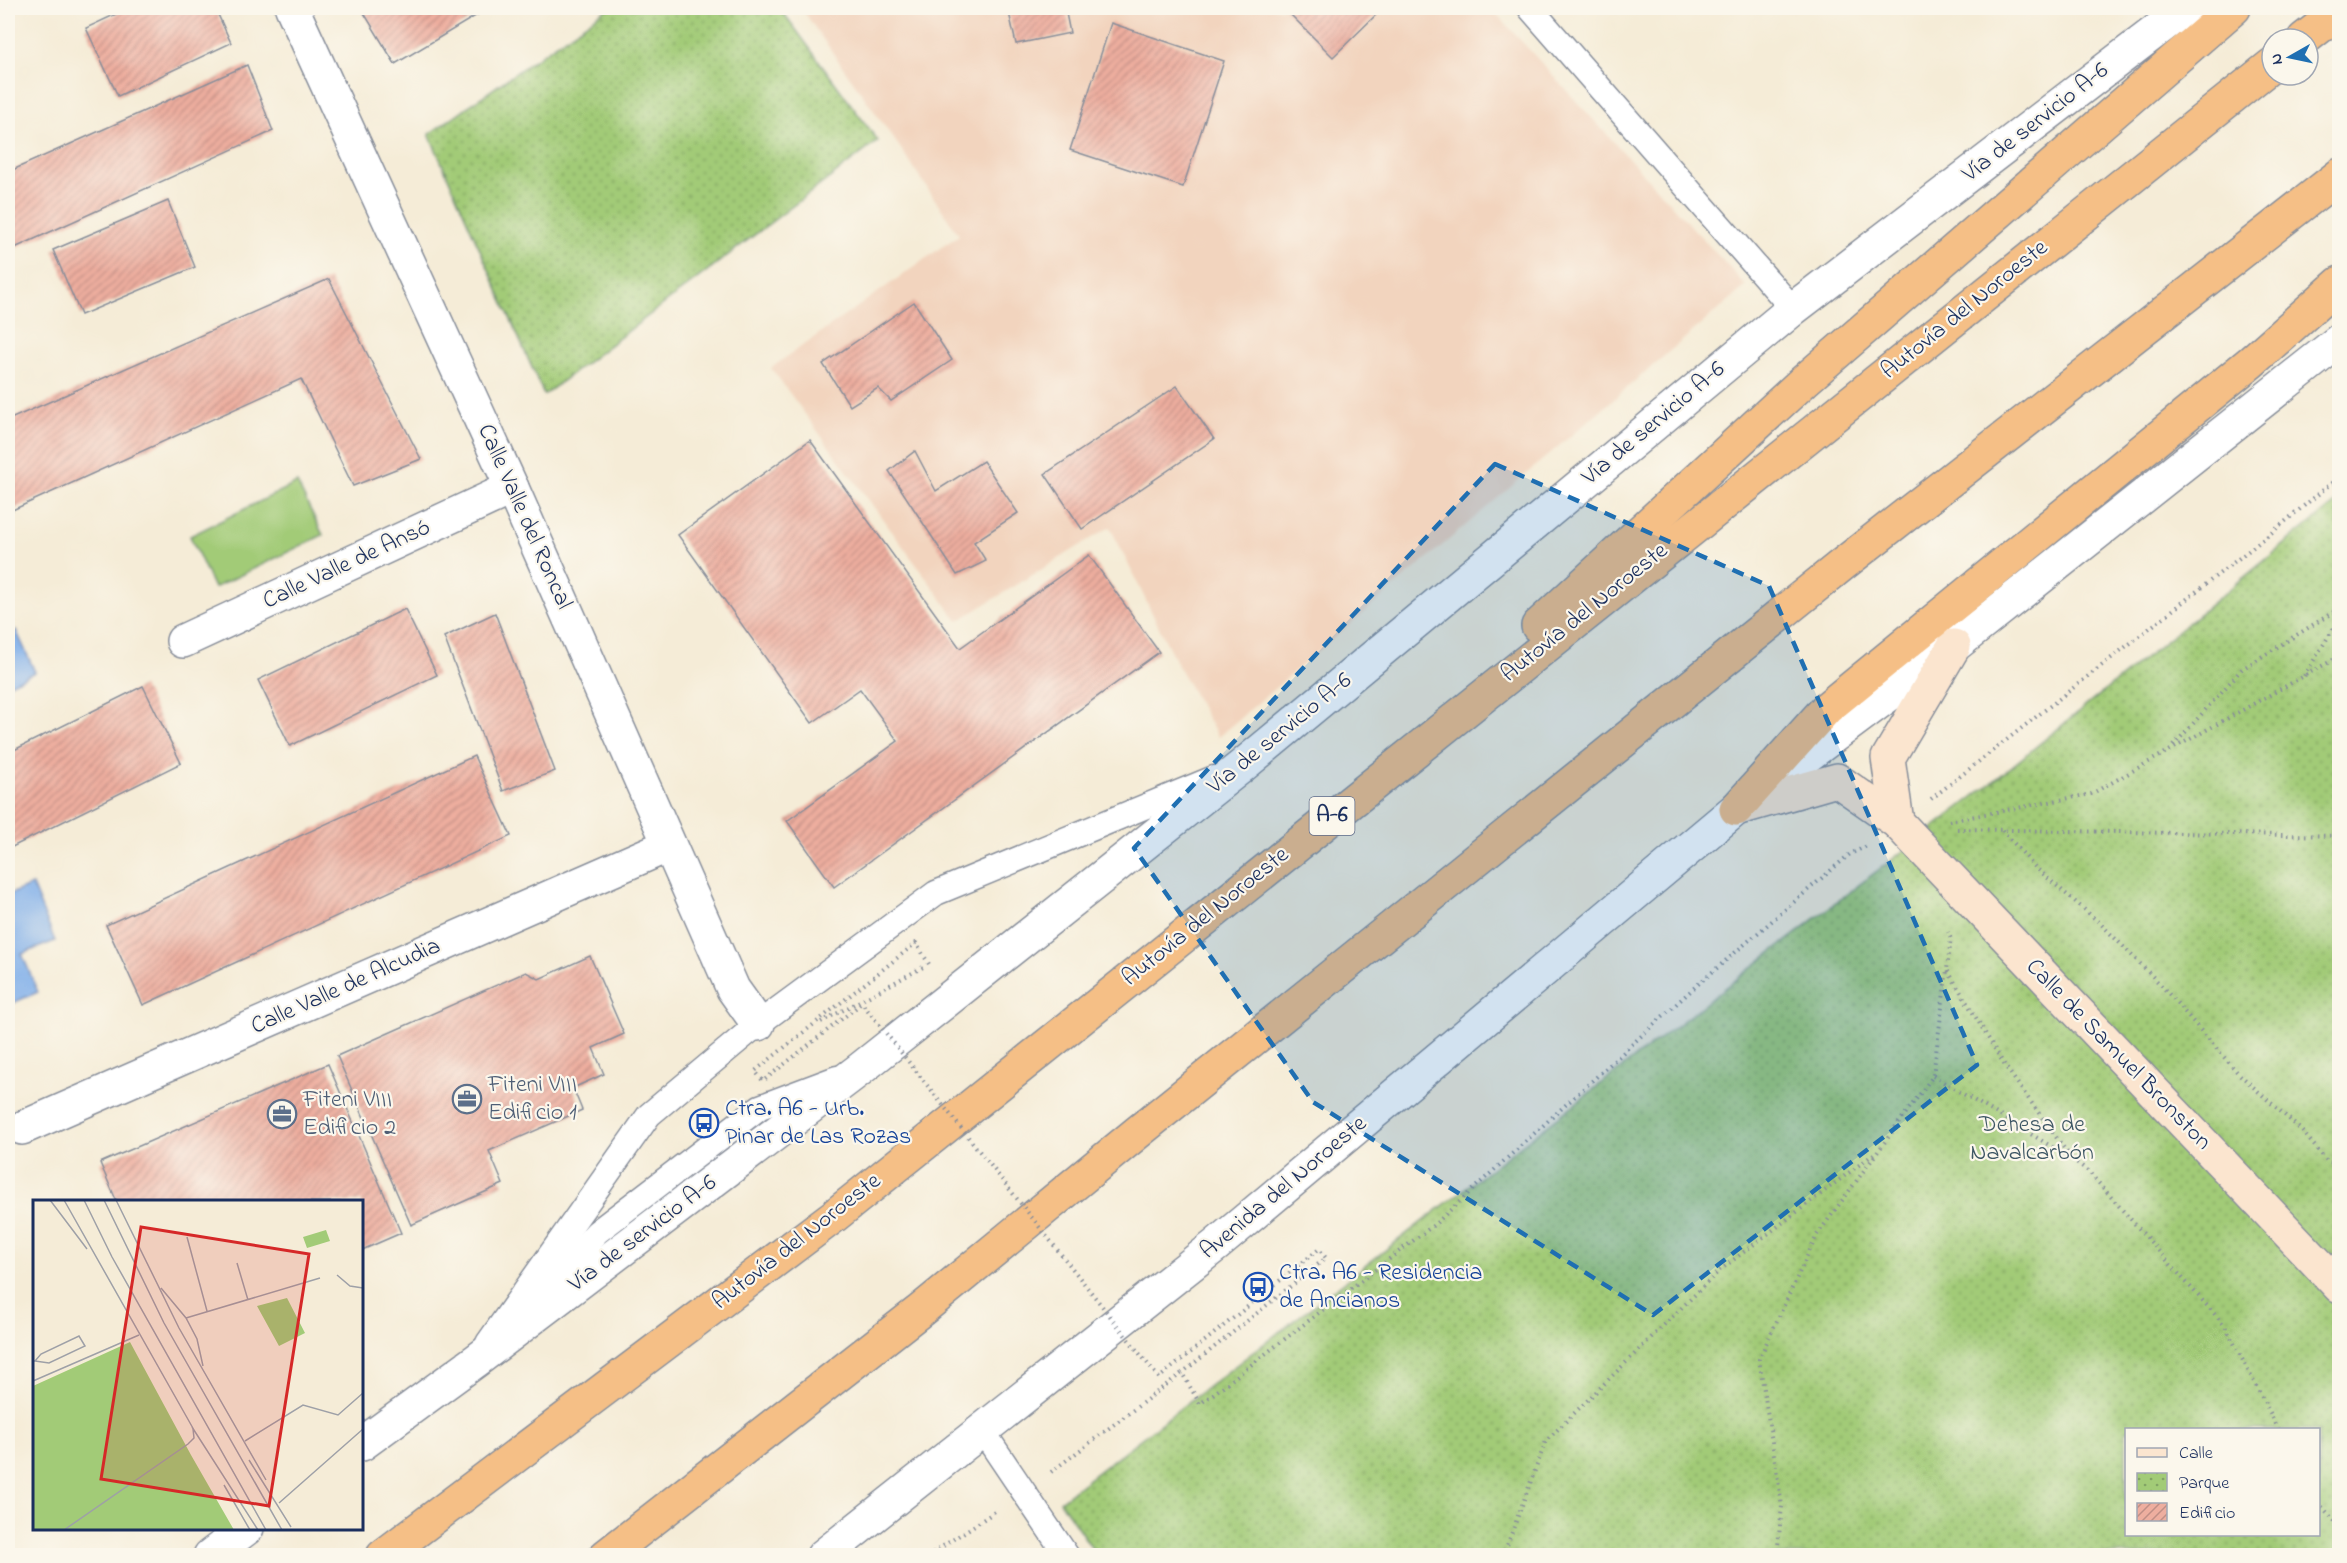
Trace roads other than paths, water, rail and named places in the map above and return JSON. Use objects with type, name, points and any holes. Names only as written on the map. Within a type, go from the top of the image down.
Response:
[{"type":"highway","points":[[1327,819],[1804,381],[2234,8]]},
{"type":"highway","points":[[2319,27],[2340,11]]},
{"type":"highway","name":"Autovía del Noroeste","points":[[383,1556],[834,1216],[1327,819],[2260,75]]},
{"type":"highway","points":[[606,1556],[921,1310],[1138,1132],[1843,564],[2340,175]]},
{"type":"highway","points":[[1736,809],[1827,708],[2251,362],[2340,283]]},
{"type":"street","name":"Calle Valle del Roncal","points":[[292,8],[512,488],[733,988],[758,1024]]},
{"type":"street","name":"Vía de servicio A-6","points":[[363,1443],[477,1360],[859,1070],[1242,766],[1793,309],[2186,8]]},
{"type":"street","points":[[1736,809],[1954,646],[2340,340]]},
{"type":"street","name":"Calle Valle de Ansó","points":[[183,641],[512,488]]},
{"type":"street","points":[[1905,826],[1888,758],[1954,646]]},
{"type":"street","name":"Calle de Samuel Bronston","points":[[1736,809],[1837,780],[1905,826],[2340,1287]]},
{"type":"street","name":"Avenida del Noroeste","points":[[824,1556],[1216,1245],[1736,809]]},
{"type":"street","name":"Calle Valle de Alcudia","points":[[22,1128],[669,845]]},
{"type":"street","points":[[210,1556],[244,1530]]},
{"type":"lane","points":[[1530,8],[1793,309]]},
{"type":"lane","points":[[477,1360],[649,1115],[758,1024],[936,893],[1242,766]]},
{"type":"lane","points":[[982,1430],[1067,1556]]},
{"type":"water","points":[[16,630],[35,672],[8,685],[8,634]]},
{"type":"water","points":[[32,885],[55,941],[22,954],[38,992],[8,1005],[8,895]]},
{"type":"place","name":"Fiteni VIII Edificio 1","points":[[467,1099]]},
{"type":"place","name":"Fiteni VIII Edificio 2","points":[[282,1114]]},
{"type":"place","name":"Ctra. A6 - Urb. Pinar de Las Rozas","points":[[704,1123]]},
{"type":"place","name":"Ctra. A6 - Residencia de Ancianos","points":[[1258,1287]]},
{"type":"park label","name":"Dehesa de Navalcarbón","points":[[2032,1139]]}]
